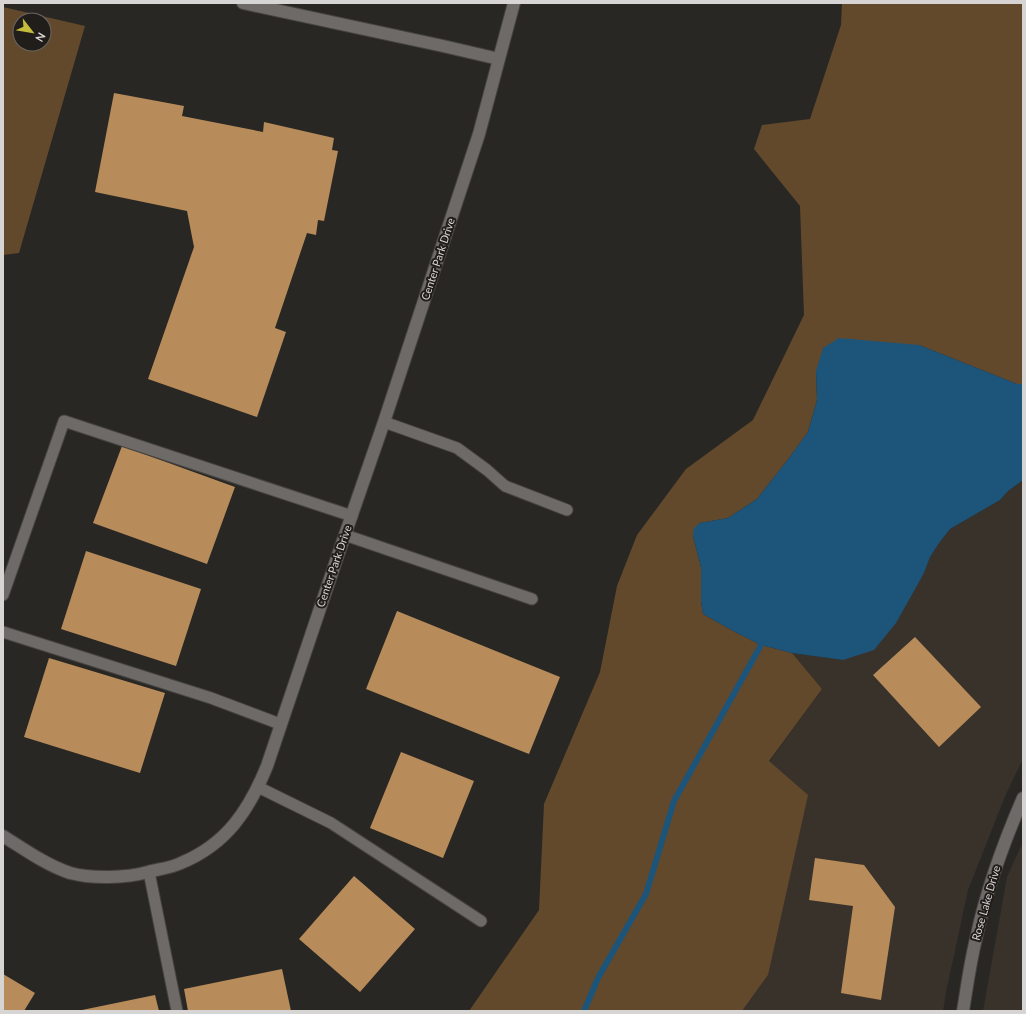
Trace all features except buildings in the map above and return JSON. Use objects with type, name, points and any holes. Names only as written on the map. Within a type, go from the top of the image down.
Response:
[{"type":"street","points":[[243,3],[499,59]]},
{"type":"street","name":"Center Park Drive","points":[[3,836],[60,870],[95,877],[139,875],[180,864],[213,846],[226,834],[249,804],[267,766],[280,724],[384,422],[479,134],[514,3]]},
{"type":"street","name":"Rose Lake Drive","points":[[963,1011],[976,940],[986,898],[998,860],[1023,798]]},
{"type":"lane","points":[[3,595],[64,421],[352,516]]},
{"type":"lane","points":[[384,422],[457,448],[487,470],[505,486],[567,510]]},
{"type":"lane","points":[[345,535],[532,599]]},
{"type":"lane","points":[[3,632],[211,698],[280,724]]},
{"type":"lane","points":[[258,787],[331,823],[481,921]]},
{"type":"lane","points":[[149,872],[177,1011]]},
{"type":"shaded area","points":[[842,3],[1023,3],[1023,384],[1017,384],[919,345],[816,371],[817,400],[808,432],[789,458],[757,499],[728,518],[700,523],[693,536],[701,567],[701,601],[703,614],[761,645],[792,653],[822,689],[769,761],[808,795],[768,975],[742,1011],[469,1011],[539,910],[544,804],[600,672],[617,586],[637,535],[686,469],[753,420],[804,315],[800,206],[754,149],[762,125],[810,119],[841,25]]},
{"type":"shaded area","points":[[3,7],[25,12],[12,12],[12,52],[52,52],[52,18],[85,26],[19,253],[3,255]]},
{"type":"shaded area","points":[[1023,480],[1023,759],[1006,794],[968,890],[943,1011],[742,1011],[768,975],[769,762],[822,689],[792,653],[843,660],[924,573],[930,557],[950,529],[1000,500],[1008,491]]},
{"type":"shaded area","points":[[1023,842],[1023,1011],[983,1011],[1007,877]]},
{"type":"water","points":[[839,338],[919,345],[1017,384],[1023,384],[1023,480],[1008,491],[1000,500],[950,529],[930,557],[924,573],[896,623],[874,650],[843,660],[792,653],[761,645],[703,614],[701,601],[701,567],[693,536],[694,528],[700,523],[728,518],[757,499],[789,458],[808,432],[817,400],[816,371],[823,348]]},
{"type":"waterway","points":[[584,1011],[598,978],[646,894],[674,801],[761,645]]}]
